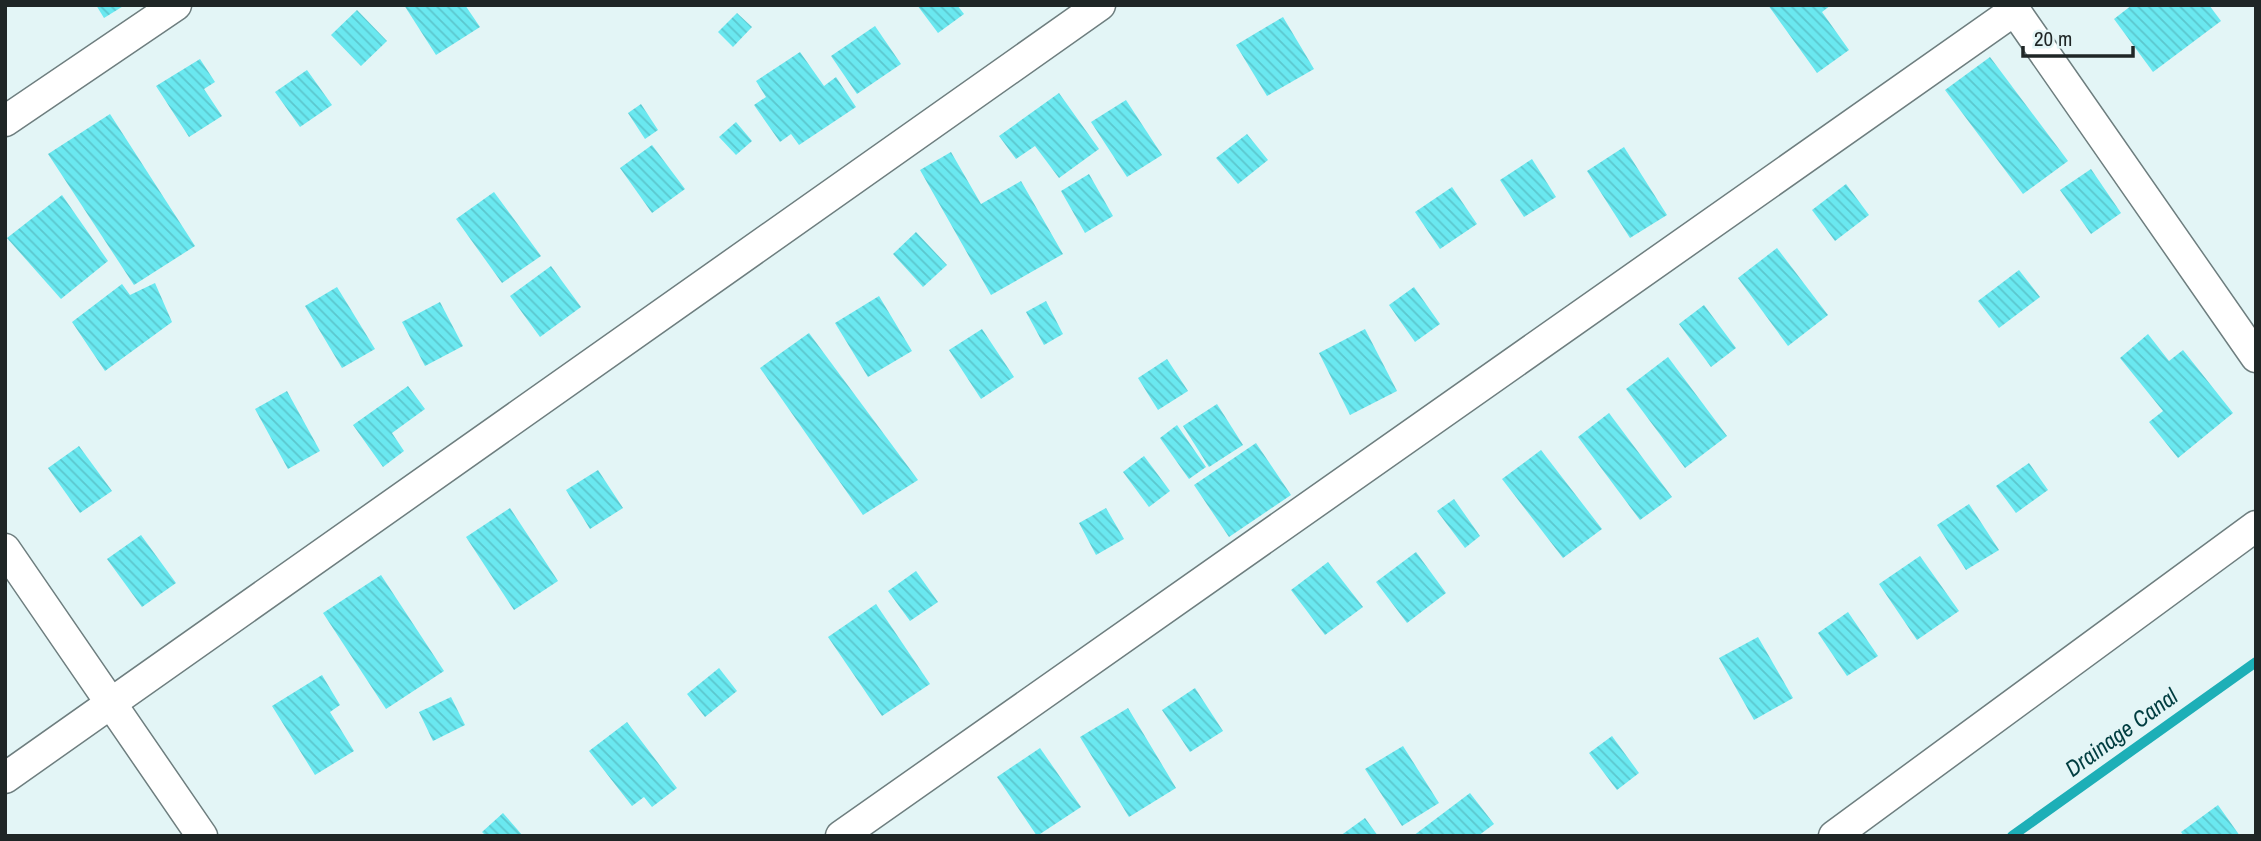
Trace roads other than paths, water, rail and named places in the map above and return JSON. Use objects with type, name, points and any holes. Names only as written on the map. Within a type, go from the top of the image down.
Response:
[{"type":"street","points":[[5,121],[176,5]]},
{"type":"street","points":[[5,778],[1100,5]]},
{"type":"street","points":[[841,836],[2013,8],[2256,357]]},
{"type":"street","points":[[1834,836],[2256,526]]},
{"type":"street","points":[[5,549],[202,836]]},
{"type":"waterway","name":"Drainage Canal","points":[[2012,836],[2256,662]]}]
